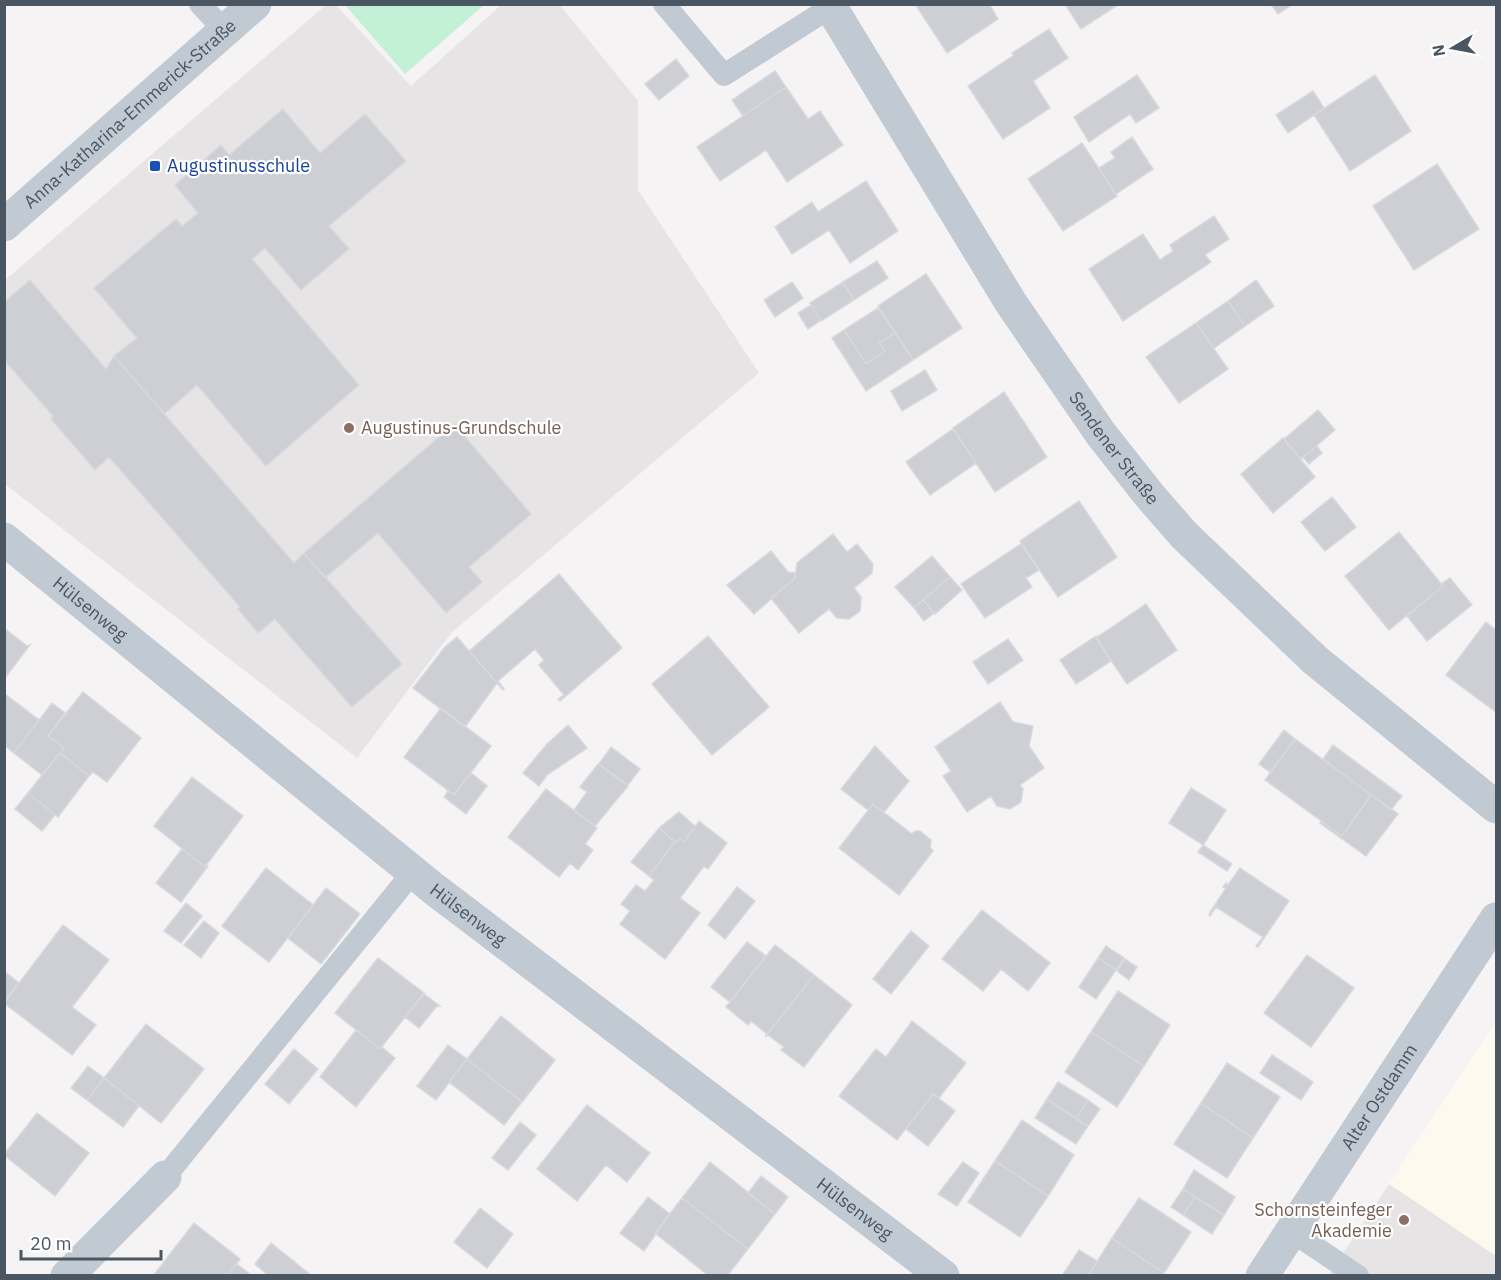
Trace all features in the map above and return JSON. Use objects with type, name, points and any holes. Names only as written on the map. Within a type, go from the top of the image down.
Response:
[{"type":"street","name":"Anna-Katharina-Emmerick-Straße","points":[[4,225],[255,4]]},
{"type":"street","name":"Sendener Straße","points":[[830,6],[1017,313],[1101,434],[1150,496],[1184,536],[1315,660],[1497,807]]},
{"type":"street","name":"Hülsenweg","points":[[4,539],[413,872],[943,1275]]},
{"type":"street","name":"Alter Ostdamm","points":[[1262,1275],[1497,919]]},
{"type":"street","points":[[67,1275],[165,1177]]},
{"type":"lane","points":[[200,4],[225,31]]},
{"type":"lane","points":[[664,4],[724,75],[830,6]]},
{"type":"lane","points":[[165,1177],[413,872]]},
{"type":"lane","points":[[1291,1231],[1358,1275]]},
{"type":"shaded area","name":"Augustinus-Grundschule","points":[[326,5],[336,5],[411,86],[501,5],[560,5],[638,101],[638,190],[759,373],[451,633],[357,758],[5,484],[4,281]]},
{"type":"shaded area","points":[[1496,1021],[1496,1256],[1389,1184]]},
{"type":"shaded area","name":"Schornsteinfeger Akademie","points":[[1389,1184],[1496,1256],[1496,1275],[1328,1276]]},
{"type":"green space","points":[[345,5],[484,5],[405,74]]},
{"type":"building","points":[[915,4],[989,4],[998,19],[947,53]]},
{"type":"building","points":[[1065,4],[1119,4],[1081,29]]},
{"type":"building","points":[[1271,4],[1293,4],[1278,14]]},
{"type":"building","points":[[1049,29],[1068,58],[1033,81],[1050,108],[1003,139],[968,86]]},
{"type":"building","points":[[676,59],[689,76],[659,100],[645,84]]},
{"type":"building","points":[[775,71],[786,87],[743,116],[732,100]]},
{"type":"building","points":[[1137,75],[1159,108],[1136,123],[1130,114],[1089,142],[1074,117]]},
{"type":"building","points":[[1375,75],[1411,131],[1350,171],[1314,115]]},
{"type":"building","points":[[786,87],[808,119],[820,111],[843,145],[787,182],[766,150],[720,181],[697,147]]},
{"type":"building","points":[[1313,91],[1324,108],[1288,133],[1276,115]]},
{"type":"building","points":[[283,109],[320,153],[365,114],[406,161],[329,226],[349,249],[301,290],[265,248],[252,259],[359,385],[266,466],[197,385],[164,414],[114,356],[137,338],[94,288],[176,219],[182,226],[198,213],[175,185],[221,145],[229,155]]},
{"type":"building","points":[[1132,137],[1153,169],[1116,194],[1099,168],[1115,158],[1111,152]]},
{"type":"building","points":[[1082,143],[1117,196],[1063,231],[1028,179]]},
{"type":"building","points":[[1437,164],[1479,229],[1414,270],[1373,206]]},
{"type":"building","points":[[866,181],[898,231],[850,263],[829,230],[792,254],[775,227],[812,202],[818,212]]},
{"type":"building","points":[[1214,216],[1229,239],[1205,255],[1211,262],[1123,321],[1089,269],[1143,234],[1160,260],[1173,251],[1170,245]]},
{"type":"building","points":[[877,261],[888,278],[854,300],[843,282]]},
{"type":"building","points":[[926,274],[962,328],[913,360],[878,306]]},
{"type":"building","points":[[30,280],[106,369],[114,356],[294,563],[304,553],[402,664],[352,707],[275,619],[258,633],[238,609],[240,607],[109,457],[95,470],[51,419],[53,416],[4,360],[4,302]]},
{"type":"building","points":[[1256,280],[1274,306],[1245,326],[1228,301]]},
{"type":"building","points":[[792,282],[803,298],[775,317],[764,300]]},
{"type":"building","points":[[843,282],[854,300],[821,321],[810,303]]},
{"type":"building","points":[[1228,301],[1245,326],[1214,348],[1196,323]]},
{"type":"building","points":[[811,305],[821,320],[808,329],[798,313]]},
{"type":"building","points":[[878,308],[895,333],[879,343],[885,351],[866,364],[844,330]]},
{"type":"building","points":[[1196,323],[1228,369],[1179,403],[1146,357]]},
{"type":"building","points":[[844,330],[866,364],[885,351],[879,343],[895,333],[913,360],[866,391],[832,338]]},
{"type":"building","points":[[925,370],[937,390],[902,411],[891,391]]},
{"type":"building","points":[[1004,392],[1047,457],[995,492],[953,428]]},
{"type":"building","points":[[1318,410],[1335,430],[1301,459],[1284,439]]},
{"type":"building","points":[[454,424],[531,514],[469,567],[482,582],[446,613],[378,533],[325,578],[304,553]]},
{"type":"building","points":[[953,429],[976,463],[930,495],[906,462]]},
{"type":"building","points":[[1283,438],[1315,477],[1273,513],[1241,474]]},
{"type":"building","points":[[1317,446],[1322,453],[1309,464],[1303,457]]},
{"type":"building","points":[[1332,497],[1356,527],[1325,551],[1301,522]]},
{"type":"building","points":[[1079,501],[1117,557],[1058,597],[1020,541]]},
{"type":"building","points":[[1399,532],[1443,586],[1389,630],[1345,576]]},
{"type":"building","points":[[833,534],[847,552],[857,544],[873,564],[872,573],[854,588],[861,597],[860,611],[849,619],[837,618],[829,609],[799,633],[771,598],[795,578],[797,563]]},
{"type":"building","points":[[1021,544],[1039,570],[1026,578],[1032,587],[985,618],[961,584]]},
{"type":"building","points":[[771,551],[788,572],[795,573],[795,578],[754,614],[727,585]]},
{"type":"building","points":[[932,556],[950,577],[914,608],[895,587]]},
{"type":"building","points":[[559,574],[622,648],[560,701],[558,699],[564,695],[539,665],[544,660],[535,649],[498,681],[503,690],[469,651]]},
{"type":"building","points":[[950,577],[962,590],[935,614],[923,600]]},
{"type":"building","points":[[1450,578],[1472,605],[1427,641],[1407,616]]},
{"type":"building","points":[[923,600],[934,613],[924,621],[914,608]]},
{"type":"building","points":[[1146,604],[1177,650],[1127,684],[1096,638]]},
{"type":"building","points":[[1486,622],[1496,630],[1496,712],[1446,675]]},
{"type":"building","points":[[4,628],[27,646],[30,645],[4,679]]},
{"type":"building","points":[[708,636],[769,707],[712,755],[652,684]]},
{"type":"building","points":[[1096,636],[1111,661],[1076,684],[1060,660]]},
{"type":"building","points":[[457,637],[497,683],[465,727],[413,688],[445,647]]},
{"type":"building","points":[[1008,639],[1023,660],[988,684],[973,662]]},
{"type":"building","points":[[83,692],[141,738],[107,782],[93,772],[89,776],[60,753],[64,748],[48,736]]},
{"type":"building","points":[[5,694],[39,720],[14,753],[4,745]]},
{"type":"building","points":[[1000,702],[1013,722],[1033,726],[1029,746],[1044,768],[1020,785],[1023,789],[1021,802],[1010,809],[997,806],[991,796],[967,812],[943,776],[951,771],[935,747]]},
{"type":"building","points":[[52,703],[65,713],[48,736],[64,748],[42,775],[14,753]]},
{"type":"building","points":[[441,708],[491,746],[454,795],[404,757]]},
{"type":"building","points":[[568,725],[587,748],[547,775],[539,786],[523,773],[547,744]]},
{"type":"building","points":[[1284,730],[1295,739],[1270,772],[1259,764]]},
{"type":"building","points":[[1295,739],[1371,795],[1342,836],[1265,780]]},
{"type":"building","points":[[1333,745],[1402,796],[1391,810],[1323,759]]},
{"type":"building","points":[[875,746],[909,781],[884,812],[873,804],[868,810],[841,789]]},
{"type":"building","points":[[611,747],[640,769],[628,785],[599,764]]},
{"type":"building","points":[[60,753],[89,776],[58,817],[28,793]]},
{"type":"building","points":[[598,764],[628,786],[595,826],[574,810],[587,792],[580,787]]},
{"type":"building","points":[[471,773],[487,786],[466,814],[444,797],[448,791],[454,795]]},
{"type":"building","points":[[192,777],[243,816],[205,867],[154,826]]},
{"type":"building","points":[[1191,788],[1226,810],[1203,845],[1169,823]]},
{"type":"building","points":[[546,789],[597,828],[585,844],[593,850],[578,870],[570,863],[559,877],[508,837]]},
{"type":"building","points":[[28,793],[55,815],[42,831],[15,809]]},
{"type":"building","points":[[1371,795],[1398,814],[1366,856],[1320,823],[1321,821],[1342,836]]},
{"type":"building","points":[[873,804],[912,834],[920,831],[931,840],[930,847],[933,851],[899,895],[839,848]]},
{"type":"building","points":[[679,812],[695,826],[684,842],[680,839],[675,842],[659,828]]},
{"type":"building","points":[[699,821],[727,843],[708,869],[704,866],[680,898],[700,913],[665,959],[620,924],[630,911],[621,904],[636,885],[645,891],[654,880],[649,876],[675,842],[680,839],[684,842]]},
{"type":"building","points":[[659,828],[675,842],[649,876],[631,862]]},
{"type":"building","points":[[1203,845],[1232,864],[1227,871],[1198,852]]},
{"type":"building","points":[[182,849],[205,867],[206,864],[208,866],[181,902],[156,883]]},
{"type":"building","points":[[266,868],[313,905],[269,962],[222,926]]},
{"type":"building","points":[[1240,868],[1289,901],[1258,947],[1256,946],[1263,937],[1216,907],[1210,916],[1209,914],[1226,888],[1223,887],[1226,883],[1228,885]]},
{"type":"building","points":[[737,887],[755,901],[725,939],[708,925]]},
{"type":"building","points":[[326,888],[360,914],[321,964],[288,938]]},
{"type":"building","points":[[186,903],[202,916],[181,943],[164,931]]},
{"type":"building","points":[[982,910],[1050,963],[1028,991],[1001,969],[983,991],[942,959]]},
{"type":"building","points":[[204,921],[219,933],[201,958],[184,945]]},
{"type":"building","points":[[63,925],[109,960],[72,1007],[96,1025],[72,1055],[4,1003]]},
{"type":"building","points":[[911,931],[929,946],[891,994],[873,979]]},
{"type":"building","points":[[747,942],[766,956],[730,1002],[711,987]]},
{"type":"building","points":[[775,945],[814,975],[765,1037],[767,1034],[751,1021],[748,1025],[726,1007]]},
{"type":"building","points":[[1106,946],[1124,958],[1116,970],[1098,958]]},
{"type":"building","points":[[1307,955],[1354,988],[1311,1047],[1264,1013]]},
{"type":"building","points":[[378,958],[424,993],[380,1049],[335,1013]]},
{"type":"building","points":[[1098,958],[1116,970],[1096,999],[1079,987]]},
{"type":"building","points":[[1125,959],[1137,967],[1129,980],[1117,971]]},
{"type":"building","points":[[4,971],[19,983],[4,1001]]},
{"type":"building","points":[[814,975],[852,1005],[804,1067],[781,1050],[784,1047],[768,1035],[765,1037]]},
{"type":"building","points":[[1118,991],[1170,1025],[1144,1066],[1091,1032]]},
{"type":"building","points":[[424,994],[440,1006],[437,1006],[419,1028],[405,1017]]},
{"type":"building","points":[[501,1016],[555,1060],[522,1102],[467,1059]]},
{"type":"building","points":[[912,1021],[966,1063],[939,1098],[933,1094],[897,1140],[839,1096],[876,1049],[886,1057]]},
{"type":"building","points":[[146,1024],[204,1069],[161,1123],[104,1078]]},
{"type":"building","points":[[356,1030],[395,1058],[356,1107],[320,1077]]},
{"type":"building","points":[[1091,1032],[1144,1066],[1117,1107],[1065,1072]]},
{"type":"building","points":[[448,1045],[467,1059],[436,1100],[417,1086]]},
{"type":"building","points":[[294,1049],[318,1069],[289,1104],[265,1084]]},
{"type":"building","points":[[1272,1055],[1313,1082],[1301,1100],[1260,1073]]},
{"type":"building","points":[[467,1059],[522,1102],[504,1125],[449,1082]]},
{"type":"building","points":[[1227,1063],[1280,1097],[1253,1138],[1201,1103]]},
{"type":"building","points":[[88,1066],[104,1078],[87,1100],[71,1088]]},
{"type":"building","points":[[104,1078],[139,1106],[123,1127],[87,1100]]},
{"type":"building","points":[[1058,1082],[1088,1100],[1076,1119],[1047,1099]]},
{"type":"building","points":[[933,1094],[955,1111],[928,1146],[906,1129]]},
{"type":"building","points":[[1047,1099],[1088,1126],[1076,1144],[1035,1118]]},
{"type":"building","points":[[1088,1100],[1100,1109],[1088,1126],[1076,1119]]},
{"type":"building","points":[[1201,1103],[1253,1138],[1227,1178],[1174,1144]]},
{"type":"building","points":[[587,1105],[650,1153],[627,1182],[606,1165],[577,1201],[537,1169]]},
{"type":"building","points":[[37,1113],[89,1153],[55,1196],[4,1155]]},
{"type":"building","points":[[1022,1120],[1074,1155],[1048,1196],[995,1161]]},
{"type":"building","points":[[520,1122],[536,1135],[508,1170],[492,1158]]},
{"type":"building","points":[[995,1161],[1048,1196],[1020,1237],[968,1202]]},
{"type":"building","points":[[710,1162],[775,1214],[748,1249],[682,1198]]},
{"type":"building","points":[[963,1162],[979,1173],[957,1206],[938,1194]]},
{"type":"building","points":[[1194,1170],[1235,1197],[1224,1215],[1183,1189]]},
{"type":"building","points":[[761,1176],[788,1197],[775,1214],[748,1193]]},
{"type":"building","points":[[1183,1189],[1195,1197],[1183,1215],[1171,1207]]},
{"type":"building","points":[[648,1197],[670,1214],[644,1251],[620,1233]]},
{"type":"building","points":[[1195,1197],[1224,1215],[1212,1234],[1183,1215]]},
{"type":"building","points":[[682,1198],[748,1249],[727,1276],[709,1276],[655,1233]]},
{"type":"building","points":[[1139,1198],[1191,1232],[1164,1273],[1112,1238]]},
{"type":"building","points":[[480,1208],[513,1234],[487,1268],[454,1242]]},
{"type":"building","points":[[194,1223],[240,1259],[227,1276],[153,1276]]},
{"type":"building","points":[[1112,1238],[1164,1273],[1163,1276],[1088,1276]]},
{"type":"building","points":[[271,1243],[312,1276],[269,1276],[255,1264]]},
{"type":"building","points":[[1079,1250],[1097,1261],[1088,1276],[1062,1276]]},
{"type":"building","points":[[240,1259],[237,1264],[252,1276],[227,1276]]},
{"type":"place","name":"Augustinusschule","points":[[155,166]]},
{"type":"place","name":"Augustinus-Grundschule","points":[[349,428]]},
{"type":"place","name":"Schornsteinfeger Akademie","points":[[1404,1220]]}]
